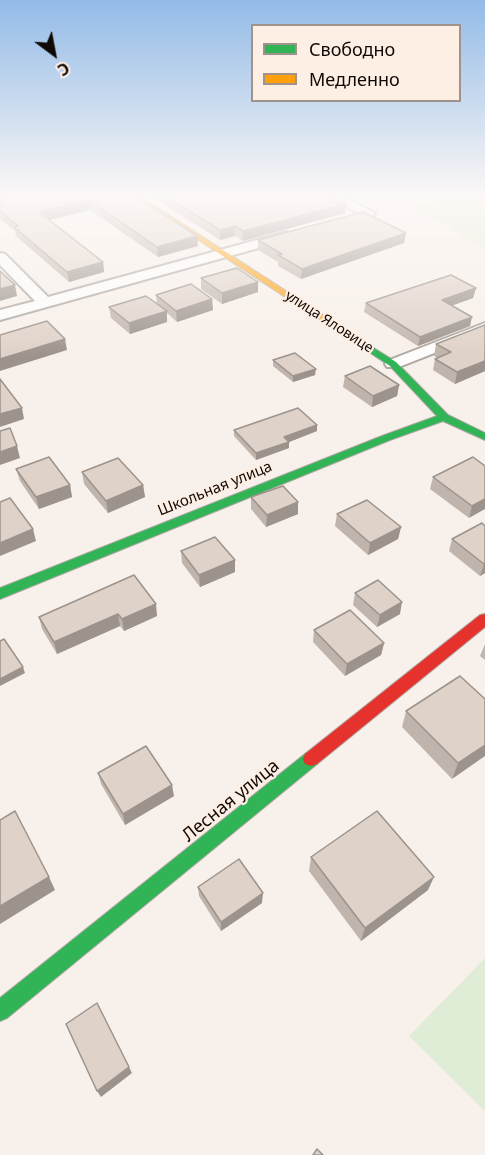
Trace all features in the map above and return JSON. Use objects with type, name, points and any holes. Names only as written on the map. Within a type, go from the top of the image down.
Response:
[{"type":"street","name":"улица Яловице","points":[[218,249],[393,364],[444,417],[485,437]]},
{"type":"street","points":[[0,315],[239,249]]},
{"type":"street","points":[[0,257],[45,303]]},
{"type":"street","points":[[393,364],[485,328]]},
{"type":"street","name":"Школьная улица","points":[[0,594],[386,438],[444,417]]},
{"type":"street","name":"Лесная улица","points":[[0,1011],[485,619]]},
{"type":"green space","points":[[485,958],[485,1111],[409,1036]]},
{"type":"building","points":[[40,249],[86,249],[103,262],[67,272]]},
{"type":"building","points":[[273,249],[360,249],[302,269],[278,255],[282,254]]},
{"type":"building","points":[[237,268],[258,282],[222,293],[201,278]]},
{"type":"building","points":[[0,271],[15,285],[0,289]]},
{"type":"building","points":[[451,275],[476,288],[442,300],[472,317],[420,337],[366,303]]},
{"type":"building","points":[[191,284],[212,299],[176,311],[156,295]]},
{"type":"building","points":[[146,296],[167,311],[129,323],[109,307]]},
{"type":"building","points":[[47,321],[65,339],[0,359],[0,335]]},
{"type":"building","points":[[485,325],[485,361],[457,372],[435,359],[451,352],[436,344]]},
{"type":"building","points":[[295,353],[316,369],[293,376],[273,360]]},
{"type":"building","points":[[370,366],[399,385],[373,396],[345,376]]},
{"type":"building","points":[[0,379],[22,408],[0,414]]},
{"type":"building","points":[[298,408],[317,425],[284,437],[289,442],[256,453],[234,430]]},
{"type":"building","points":[[10,428],[17,446],[0,452],[0,431]]},
{"type":"building","points":[[49,457],[70,485],[36,497],[16,469]]},
{"type":"building","points":[[473,457],[485,466],[485,499],[472,506],[433,477]]},
{"type":"building","points":[[118,458],[143,485],[106,501],[82,472]]},
{"type":"building","points":[[283,486],[298,502],[267,515],[251,497]]},
{"type":"building","points":[[10,498],[33,529],[0,543],[0,502]]},
{"type":"building","points":[[367,500],[401,527],[370,543],[337,514]]},
{"type":"building","points":[[482,523],[485,526],[484,564],[452,539]]},
{"type":"building","points":[[215,537],[235,560],[199,575],[181,551]]},
{"type":"building","points":[[134,575],[156,604],[122,619],[118,614],[54,642],[39,617]]},
{"type":"building","points":[[378,580],[402,602],[380,615],[355,593]]},
{"type":"building","points":[[350,610],[384,643],[347,664],[314,630]]},
{"type":"building","points":[[4,639],[23,667],[0,679],[0,641]]},
{"type":"building","points":[[460,676],[485,699],[485,745],[458,763],[406,711]]},
{"type":"building","points":[[146,746],[172,785],[123,814],[98,773]]},
{"type":"building","points":[[15,811],[49,877],[0,906],[0,820]]},
{"type":"building","points":[[377,811],[434,877],[365,928],[311,857]]},
{"type":"building","points":[[239,859],[263,893],[221,922],[198,887]]},
{"type":"building","points":[[97,1003],[129,1067],[97,1091],[66,1024]]},
{"type":"building","points":[[317,1149],[323,1155],[313,1155]]},
{"type":"traffic: fast","points":[[369,348],[393,364],[444,417],[485,437]]},
{"type":"traffic: fast","points":[[0,594],[386,438],[444,417]]},
{"type":"traffic: fast","points":[[0,1011],[311,759]]},
{"type":"traffic: slow","points":[[216,249],[369,348]]},
{"type":"traffic: jam","points":[[311,759],[485,619]]}]
